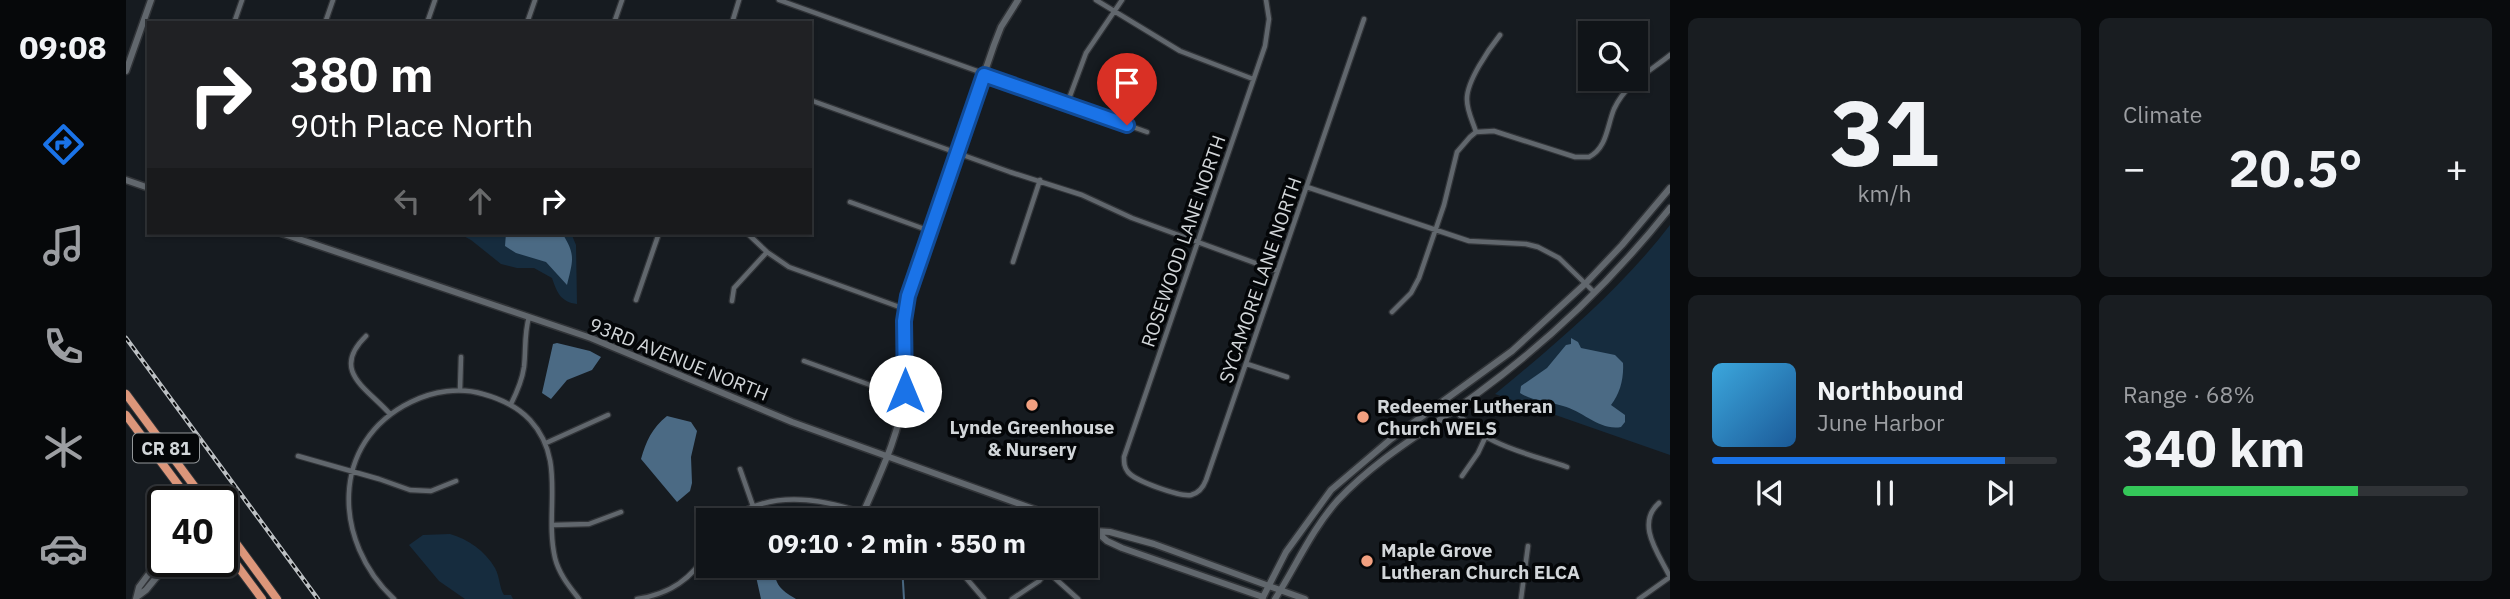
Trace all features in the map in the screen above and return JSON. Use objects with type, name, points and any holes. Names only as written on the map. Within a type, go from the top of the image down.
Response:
[{"type":"highway","name":"CR 81","points":[[126,394],[194,486]]},
{"type":"highway","name":"CR 81","points":[[126,415],[179,486]]},
{"type":"highway","points":[[238,546],[277,599]]},
{"type":"highway","points":[[238,567],[262,599]]},
{"type":"street","points":[[126,71],[151,0]]},
{"type":"street","points":[[235,21],[242,0]]},
{"type":"street","points":[[326,21],[333,0]]},
{"type":"street","points":[[428,21],[435,0]]},
{"type":"street","points":[[528,21],[535,0]]},
{"type":"street","points":[[615,21],[622,0]]},
{"type":"street","points":[[733,21],[739,0]]},
{"type":"street","points":[[779,0],[1147,132]]},
{"type":"street","points":[[865,508],[888,457],[905,391],[905,309],[1001,27],[1018,0]]},
{"type":"street","points":[[1096,0],[1180,51],[1253,79]]},
{"type":"street","points":[[1068,104],[1086,53],[1122,0]]},
{"type":"street","name":"ROSEWOOD LANE NORTH","points":[[1143,481],[1127,471],[1124,457],[1268,33],[1266,0]]},
{"type":"street","name":"SYCAMORE LANE NORTH","points":[[1143,481],[1178,494],[1193,494],[1199,491],[1206,480],[1364,19]]},
{"type":"street","points":[[1476,132],[1467,100],[1468,91],[1500,35]]},
{"type":"street","points":[[1392,312],[1415,287],[1435,230],[1457,152],[1465,142],[1476,132],[1502,132],[1575,157],[1589,158],[1601,148],[1612,114],[1624,93],[1670,55]]},
{"type":"street","points":[[812,101],[1082,195],[1119,213],[1277,271]]},
{"type":"street","points":[[126,180],[147,187]]},
{"type":"street","points":[[1013,262],[1040,180]]},
{"type":"street","points":[[1307,187],[1469,241],[1538,247],[1559,258],[1594,292]]},
{"type":"street","points":[[1098,534],[1122,548],[1264,598],[1286,552],[1331,490],[1391,439],[1512,351],[1586,283],[1670,188]]},
{"type":"street","points":[[850,202],[930,230]]},
{"type":"street","points":[[1275,599],[1320,522],[1338,500],[1380,461],[1455,409],[1535,348],[1629,256],[1670,208]]},
{"type":"street","name":"93RD AVENUE NORTH","points":[[287,235],[630,354],[767,412],[1030,508]]},
{"type":"street","points":[[636,300],[658,235]]},
{"type":"street","points":[[749,235],[789,267],[905,309]]},
{"type":"street","points":[[732,301],[734,288],[767,252]]},
{"type":"street","points":[[511,404],[521,383],[525,357],[524,335],[529,317]]},
{"type":"street","points":[[366,336],[352,355],[352,372],[361,387],[390,414]]},
{"type":"street","points":[[460,390],[461,357]]},
{"type":"street","points":[[804,361],[884,390],[905,391]]},
{"type":"street","points":[[1247,364],[1287,377]]},
{"type":"street","points":[[394,599],[370,573],[355,541],[349,505],[353,471],[368,439],[390,414],[431,394],[460,390],[511,404],[529,419],[546,443],[553,480],[556,561],[579,599]]},
{"type":"street","points":[[1455,409],[1469,427],[1485,438],[1567,467]]},
{"type":"street","points":[[546,443],[608,415]]},
{"type":"street","points":[[1462,476],[1485,438]]},
{"type":"street","points":[[298,456],[420,491],[430,491],[456,481]]},
{"type":"street","points":[[740,469],[752,506]]},
{"type":"street","points":[[749,508],[784,500],[808,499],[849,508]]},
{"type":"street","points":[[1639,599],[1670,577],[1647,525],[1649,514],[1659,503]]},
{"type":"street","points":[[553,525],[589,524],[621,512]]},
{"type":"street","points":[[1098,531],[1154,544],[1305,599]]},
{"type":"street","points":[[1521,599],[1528,546]]},
{"type":"street","points":[[637,599],[655,596],[681,584],[696,568]]},
{"type":"street","points":[[137,598],[139,587],[147,576]]},
{"type":"street","points":[[137,598],[157,577]]},
{"type":"street","points":[[966,578],[984,599]]},
{"type":"street","points":[[1012,599],[1042,578]]},
{"type":"street","points":[[1055,578],[1078,599]]},
{"type":"shaded area","points":[[1670,225],[1670,455],[1495,394],[1565,335],[1609,293]]},
{"type":"shaded area","points":[[462,235],[572,235],[576,245],[577,304],[560,296],[552,278],[534,268],[501,264]]},
{"type":"shaded area","points":[[506,235],[563,235],[572,258],[567,285],[546,262],[516,253],[505,246]]},
{"type":"shaded area","points":[[1571,338],[1578,342],[1581,348],[1615,355],[1623,363],[1621,386],[1611,405],[1625,415],[1625,422],[1621,427],[1606,426],[1570,409],[1520,393],[1521,386],[1547,368],[1566,345],[1571,344]]},
{"type":"shaded area","points":[[553,344],[590,351],[601,357],[592,370],[567,380],[551,399],[542,393]]},
{"type":"shaded area","points":[[667,416],[691,422],[697,431],[691,457],[690,491],[677,502],[641,459],[650,435]]},
{"type":"shaded area","points":[[450,534],[470,542],[486,556],[497,571],[504,595],[511,595],[513,599],[465,599],[439,581],[409,545],[423,535]]},
{"type":"shaded area","points":[[756,578],[776,578],[780,587],[796,599],[761,599]]},
{"type":"waterway","points":[[903,578],[904,599]]},
{"type":"railway","points":[[126,338],[318,599]]},
{"type":"place","name":"Lynde Greenhouse & Nursery","points":[[1032,405]]},
{"type":"place","name":"Redeemer Lutheran Church WELS","points":[[1363,417]]},
{"type":"place","name":"Maple Grove Lutheran Church ELCA","points":[[1367,561]]},
{"type":"route","points":[[905,391],[904,321],[908,296],[984,75],[1127,125]]}]
